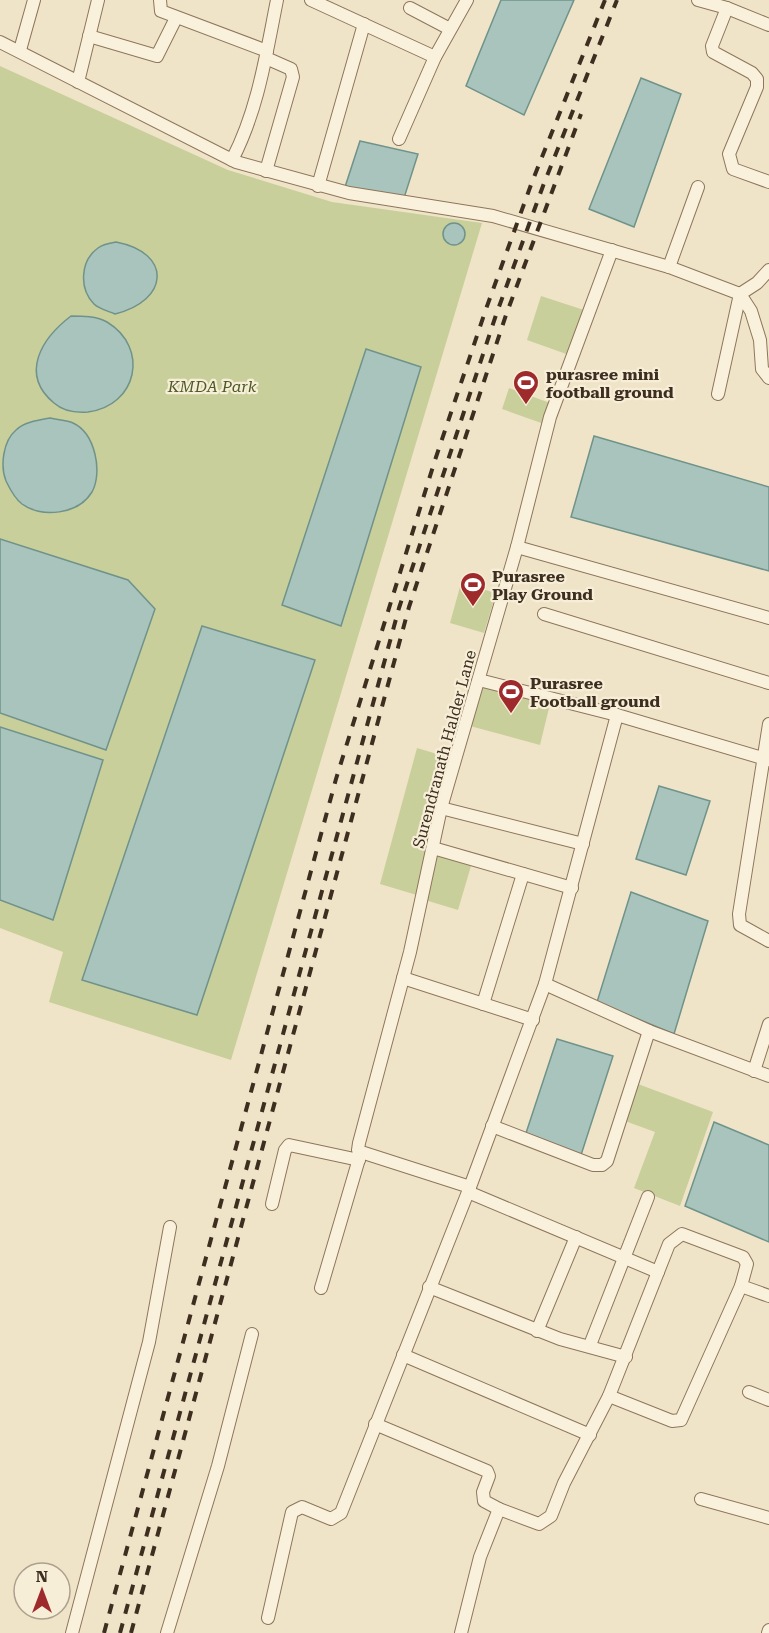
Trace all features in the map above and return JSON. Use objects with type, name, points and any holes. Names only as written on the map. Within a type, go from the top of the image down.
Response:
[{"type":"street","points":[[20,50],[34,0]]},
{"type":"street","points":[[78,81],[98,0]]},
{"type":"street","points":[[160,0],[161,11],[267,55],[291,69],[293,77],[266,171]]},
{"type":"street","points":[[232,160],[242,141],[267,55],[277,0]]},
{"type":"street","points":[[311,0],[435,57]]},
{"type":"street","points":[[399,139],[435,57],[467,0]]},
{"type":"street","points":[[698,0],[769,24]]},
{"type":"street","points":[[410,8],[450,29]]},
{"type":"street","points":[[726,8],[712,46],[713,52],[757,79],[757,87],[729,154],[730,162],[733,169],[769,182]]},
{"type":"street","points":[[89,36],[157,56],[176,18]]},
{"type":"street","points":[[318,186],[364,24]]},
{"type":"street","points":[[0,42],[20,50],[232,160],[349,194],[493,216],[669,267],[740,294],[751,311],[760,340],[762,369],[769,378]]},
{"type":"street","points":[[669,267],[698,187]]},
{"type":"street","name":"Surendranath Halder Lane","points":[[321,1288],[360,1156],[359,1143],[403,978],[441,808],[517,547],[550,417],[612,250]]},
{"type":"street","points":[[718,394],[740,294],[757,283],[769,270]]},
{"type":"street","points":[[517,547],[769,618]]},
{"type":"street","points":[[544,614],[769,682]]},
{"type":"street","points":[[479,681],[617,715],[766,760]]},
{"type":"street","points":[[268,1618],[292,1512],[302,1507],[331,1519],[341,1513],[469,1189],[546,984],[617,715]]},
{"type":"street","points":[[769,724],[766,760],[739,914],[740,925],[769,941]]},
{"type":"street","points":[[441,808],[583,844]]},
{"type":"street","points":[[433,848],[572,888]]},
{"type":"street","points":[[483,1004],[522,874]]},
{"type":"street","points":[[403,978],[533,1020]]},
{"type":"street","points":[[546,984],[649,1031],[769,1076]]},
{"type":"street","points":[[754,1071],[769,1024]]},
{"type":"street","points":[[492,1126],[592,1165],[602,1165],[607,1161],[649,1031]]},
{"type":"street","points":[[272,1204],[285,1150],[289,1145],[360,1156],[469,1189],[658,1272]]},
{"type":"street","points":[[590,1345],[648,1197]]},
{"type":"street","points":[[72,1633],[149,1342],[170,1227]]},
{"type":"street","points":[[375,1424],[487,1470],[489,1476],[483,1492],[484,1501],[539,1524],[546,1521],[609,1396],[669,1244],[682,1234],[743,1257],[747,1264],[741,1286],[681,1420],[672,1421],[609,1396]]},
{"type":"street","points":[[537,1331],[576,1237]]},
{"type":"street","points":[[741,1286],[769,1296]]},
{"type":"street","points":[[429,1287],[537,1331],[626,1357]]},
{"type":"street","points":[[167,1633],[218,1467],[252,1334]]},
{"type":"street","points":[[403,1355],[590,1436]]},
{"type":"street","points":[[749,1392],[769,1400]]},
{"type":"street","points":[[701,1499],[769,1518]]},
{"type":"street","points":[[461,1633],[480,1557],[499,1509]]},
{"type":"green space","name":"KMDA Park","points":[[0,66],[228,170],[332,202],[482,223],[231,1060],[49,1002],[63,952],[0,928]]},
{"type":"green space","points":[[541,296],[584,310],[569,355],[527,340]]},
{"type":"green space","name":"purasree mini football ground","points":[[509,388],[550,403],[544,424],[502,409]]},
{"type":"green space","name":"Purasree Play Ground","points":[[461,583],[496,593],[484,633],[450,623]]},
{"type":"green space","name":"Purasree Football ground","points":[[482,685],[550,704],[540,745],[470,726]]},
{"type":"green space","points":[[417,748],[454,759],[420,896],[380,884]]},
{"type":"green space","points":[[435,855],[471,866],[458,910],[425,900]]},
{"type":"green space","points":[[638,1084],[713,1112],[680,1206],[634,1188],[655,1132],[625,1121]]},
{"type":"water","points":[[501,0],[574,0],[524,115],[466,86]]},
{"type":"water","points":[[641,78],[681,94],[634,227],[589,209]]},
{"type":"water","points":[[360,141],[418,154],[404,198],[345,187]]},
{"type":"water","points":[[454,223],[462,226],[465,234],[462,242],[454,245],[446,242],[443,234],[446,226]]},
{"type":"water","points":[[116,242],[135,248],[147,256],[155,266],[157,277],[154,288],[146,299],[133,308],[115,314],[101,309],[89,298],[84,275],[85,267],[92,254],[102,246]]},
{"type":"water","points":[[71,316],[94,317],[107,322],[121,333],[129,346],[133,360],[132,374],[127,388],[118,399],[105,407],[88,412],[70,411],[54,403],[43,392],[36,369],[38,357],[51,335]]},
{"type":"water","points":[[366,349],[421,367],[341,626],[282,605]]},
{"type":"water","points":[[50,418],[67,421],[81,428],[92,444],[97,464],[95,484],[86,500],[69,510],[59,512],[39,511],[22,504],[12,493],[4,475],[4,454],[8,440],[16,430],[27,423]]},
{"type":"water","points":[[594,436],[769,487],[769,571],[571,517]]},
{"type":"water","points":[[0,539],[128,580],[155,609],[106,750],[0,713]]},
{"type":"water","points":[[202,626],[315,660],[197,1015],[82,980]]},
{"type":"water","points":[[0,727],[103,760],[53,920],[0,900]]},
{"type":"water","points":[[659,786],[710,801],[686,875],[636,859]]},
{"type":"water","points":[[631,892],[708,921],[674,1034],[597,1002]]},
{"type":"water","points":[[557,1039],[613,1056],[581,1155],[526,1133]]},
{"type":"water","points":[[714,1122],[769,1145],[769,1242],[685,1206]]},
{"type":"railway","points":[[104,1633],[336,779],[435,460],[486,309],[532,182],[605,0]]},
{"type":"railway","points":[[120,1633],[399,608],[496,315],[543,186],[617,0]]},
{"type":"railway","points":[[131,1633],[409,607],[506,315],[581,114]]},
{"type":"place","name":"purasree mini football ground","points":[[526,406]]},
{"type":"place","name":"Purasree Play Ground","points":[[473,608]]},
{"type":"place","name":"Purasree Football ground","points":[[511,715]]}]
